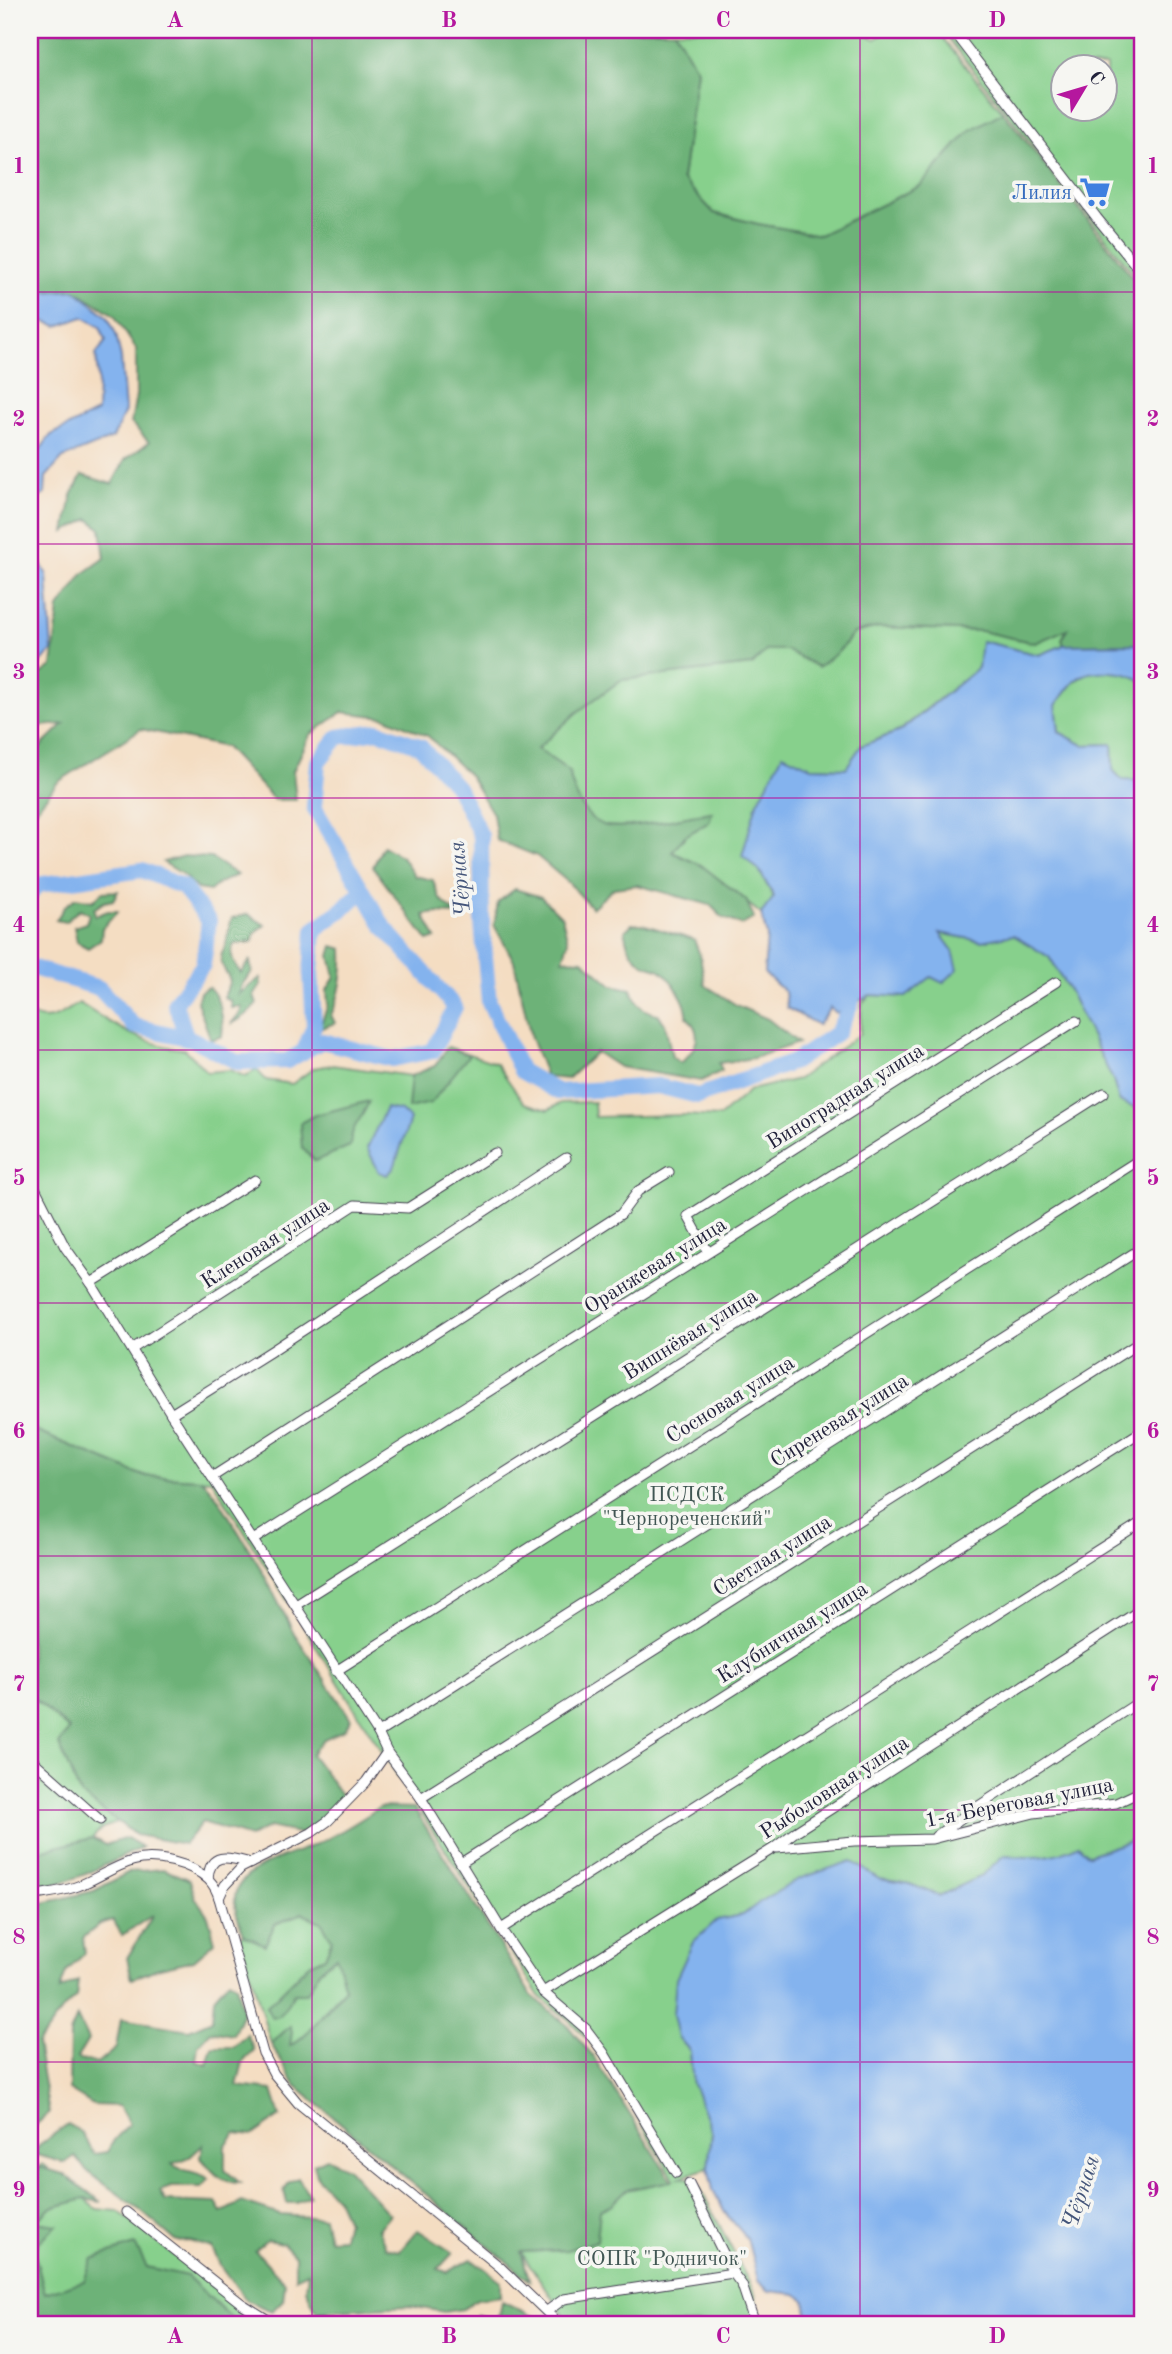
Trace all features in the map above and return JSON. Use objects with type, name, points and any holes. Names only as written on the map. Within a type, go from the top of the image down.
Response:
[{"type":"street","points":[[953,30],[1088,207],[1142,273]]},
{"type":"street","name":"Виноградная улица","points":[[709,1252],[688,1216],[1056,982]]},
{"type":"street","name":"Оранжевая улица","points":[[253,1540],[1076,1021]]},
{"type":"street","name":"Вишнёвая улица","points":[[296,1605],[1104,1093]]},
{"type":"street","name":"Кленовая улица","points":[[132,1349],[355,1205],[408,1208],[495,1153]]},
{"type":"street","points":[[171,1414],[566,1158]]},
{"type":"street","name":"Сосновая улица","points":[[336,1671],[1142,1158]]},
{"type":"street","points":[[212,1477],[621,1214],[638,1191],[669,1172]]},
{"type":"street","points":[[30,1178],[65,1247],[91,1283],[171,1414],[378,1733],[387,1752],[421,1798],[501,1929],[543,1993],[586,2029],[604,2053],[676,2173]]},
{"type":"street","points":[[91,1283],[255,1180]]},
{"type":"street","name":"Сиреневая улица","points":[[378,1733],[1142,1248]]},
{"type":"street","name":"Светлая улица","points":[[421,1798],[1142,1341]]},
{"type":"street","name":"Клубничная улица","points":[[461,1863],[1142,1431]]},
{"type":"street","points":[[501,1929],[1142,1522]]},
{"type":"street","name":"Рыболовная улица","points":[[543,1993],[774,1848],[1142,1609]]},
{"type":"street","points":[[932,1839],[984,1802],[1142,1700]]},
{"type":"street","points":[[219,1898],[233,1874],[311,1833],[328,1821],[366,1782],[387,1752]]},
{"type":"street","points":[[30,1758],[100,1820]]},
{"type":"street","name":"1-я Береговая улица","points":[[774,1848],[854,1841],[932,1839],[1034,1813],[1116,1803],[1142,1791]]},
{"type":"street","points":[[208,1878],[209,1868],[213,1861],[219,1858],[251,1863]]},
{"type":"street","points":[[30,1896],[75,1887],[131,1861],[149,1859],[167,1861],[192,1869],[208,1878],[219,1898],[263,2053],[274,2074],[298,2103],[500,2267],[559,2324]]},
{"type":"street","points":[[689,2184],[742,2286],[755,2324]]},
{"type":"street","points":[[126,2211],[241,2304],[268,2320],[298,2324],[416,2324]]},
{"type":"street","points":[[547,2311],[564,2299],[733,2273]]},
{"type":"green space","points":[[30,30],[674,30],[697,70],[682,179],[714,213],[820,235],[920,186],[969,131],[1003,112],[1142,289],[1142,644],[1064,645],[1062,639],[1067,629],[1035,643],[981,631],[879,627],[854,633],[838,652],[818,667],[786,650],[767,650],[752,665],[621,680],[576,713],[537,749],[569,771],[584,810],[603,825],[641,825],[712,812],[709,822],[685,836],[672,852],[701,865],[746,900],[754,918],[742,925],[723,918],[710,905],[637,885],[614,888],[592,908],[569,883],[537,856],[497,840],[493,814],[470,776],[428,736],[384,717],[342,712],[310,735],[293,771],[296,800],[274,800],[225,747],[141,729],[58,782],[30,817],[30,757],[64,724],[30,727],[30,682],[52,666],[59,608],[83,574],[105,558],[101,529],[89,519],[65,532],[72,495],[82,475],[112,484],[125,460],[149,442],[131,423],[136,396],[136,349],[114,315],[75,290],[30,293]]},
{"type":"green space","points":[[674,30],[860,30],[876,39],[888,30],[936,30],[1003,112],[969,131],[920,186],[820,235],[758,224],[714,213],[682,179],[697,70]]},
{"type":"green space","points":[[942,30],[1142,30],[1142,284]]},
{"type":"green space","points":[[30,393],[37,437],[30,445]]},
{"type":"green space","points":[[879,627],[981,631],[1035,643],[1068,628],[1062,639],[1064,645],[1039,655],[982,641],[978,668],[899,731],[861,746],[846,768],[811,767],[759,870],[774,898],[761,914],[701,865],[672,852],[685,836],[709,822],[712,812],[640,825],[602,825],[584,810],[569,771],[537,749],[576,713],[621,680],[752,665],[767,650],[786,650],[818,666],[838,652],[854,633]]},
{"type":"green space","points":[[1090,671],[1131,673],[1142,681],[1142,781],[1122,780],[1113,770],[1112,744],[1083,745],[1059,732],[1056,705],[1072,684]]},
{"type":"green space","points":[[383,846],[402,857],[415,876],[433,880],[440,899],[457,914],[424,915],[436,938],[428,941],[373,867]]},
{"type":"green space","points":[[184,856],[211,858],[237,875],[219,883],[210,891],[197,889],[182,874],[163,862]]},
{"type":"green space","points":[[515,889],[541,897],[562,917],[568,942],[563,959],[583,960],[612,985],[631,989],[641,1006],[658,1014],[665,1024],[672,1057],[681,1063],[694,1046],[697,1035],[695,1029],[687,1017],[682,999],[669,979],[660,970],[640,961],[630,950],[625,931],[632,924],[642,924],[694,940],[700,955],[705,985],[738,1006],[768,1019],[798,1043],[754,1058],[719,1063],[722,1071],[701,1081],[619,1067],[596,1052],[568,1079],[546,1077],[531,1038],[514,961],[494,925],[498,902]]},
{"type":"green space","points":[[118,891],[113,900],[94,909],[95,916],[108,911],[118,911],[102,928],[101,939],[88,948],[77,942],[74,927],[86,923],[89,914],[80,909],[65,922],[56,920],[65,906],[76,898],[93,901],[102,892]]},
{"type":"green space","points":[[248,914],[265,925],[256,932],[251,942],[234,944],[232,956],[236,966],[241,973],[250,961],[252,972],[243,983],[239,994],[260,978],[261,985],[254,996],[257,1004],[245,1016],[231,1024],[242,1006],[231,1008],[231,1001],[224,998],[230,980],[221,963],[221,955],[232,918]]},
{"type":"green space","name":"ПСДСК \"Чернореченский\"","points":[[939,933],[981,941],[1013,935],[1049,957],[1069,990],[1113,1080],[1119,1101],[1133,1107],[1142,1104],[1142,1826],[1132,1830],[1130,1841],[1089,1855],[1078,1845],[1051,1855],[1003,1856],[980,1877],[939,1896],[910,1884],[879,1879],[851,1861],[761,1902],[743,1915],[717,1920],[678,2037],[690,2051],[693,2084],[712,2133],[708,2168],[678,2178],[695,2178],[755,2294],[760,2324],[570,2324],[521,2252],[567,2250],[589,2198],[674,2179],[611,2072],[589,2041],[569,2020],[539,1996],[212,1480],[143,1476],[30,1429],[30,1014],[43,1019],[49,1018],[79,1003],[143,1039],[185,1049],[207,1072],[230,1070],[246,1077],[256,1069],[266,1080],[292,1084],[314,1068],[332,1065],[411,1076],[435,1066],[448,1047],[496,1063],[524,1103],[548,1110],[561,1103],[594,1102],[595,1117],[719,1117],[750,1090],[798,1079],[860,1034],[862,1003],[870,995],[906,997],[953,951]]},
{"type":"green space","points":[[333,946],[343,949],[341,983],[331,1015],[335,1023],[319,1029],[328,1005],[327,990],[335,977],[330,956]]},
{"type":"green space","points":[[208,987],[219,1003],[222,1023],[222,1036],[211,1040],[197,1002],[200,992]]},
{"type":"green space","points":[[448,1047],[469,1055],[431,1103],[408,1108],[411,1076],[435,1066]]},
{"type":"green space","points":[[369,1101],[352,1132],[350,1146],[315,1161],[302,1148],[300,1123],[315,1115]]},
{"type":"green space","points":[[30,1429],[143,1476],[202,1479],[218,1498],[261,1569],[294,1633],[351,1719],[344,1730],[324,1739],[311,1754],[342,1796],[336,1808],[326,1818],[302,1834],[269,1827],[250,1837],[202,1822],[184,1844],[136,1835],[80,1794],[59,1745],[69,1729],[30,1695]]},
{"type":"green space","points":[[30,1695],[69,1730],[80,1794],[119,1822],[102,1828],[92,1838],[30,1855]]},
{"type":"green space","points":[[380,1807],[414,1808],[531,1995],[568,2026],[594,2058],[672,2181],[626,2190],[612,2204],[600,2210],[597,2241],[567,2250],[521,2252],[530,2281],[295,2085],[271,2044],[290,2026],[290,2046],[313,2027],[345,1989],[336,1956],[319,1971],[307,1993],[294,1993],[280,2016],[272,2018],[266,2007],[309,1964],[325,1957],[332,1939],[321,1922],[302,1913],[275,1924],[265,1945],[244,1935],[235,1905],[238,1887],[262,1866],[331,1837]]},
{"type":"green space","points":[[92,1838],[105,1845],[127,1838],[142,1847],[74,1878],[30,1889],[30,1855]]},
{"type":"green space","points":[[163,1869],[190,1880],[195,1897],[208,1916],[215,1942],[194,1960],[156,1969],[132,1979],[127,1958],[153,1915],[122,1935],[113,1920],[100,1924],[83,1938],[85,1953],[66,1972],[60,1990],[78,1981],[76,1997],[61,2011],[37,2044],[49,2113],[30,2130],[30,1906],[94,1891],[129,1872]]},
{"type":"green space","points":[[302,1913],[321,1922],[332,1939],[325,1957],[309,1964],[266,2007],[280,2015],[294,1993],[307,1993],[319,1971],[337,1956],[345,1989],[308,2034],[290,2046],[288,2028],[271,2044],[240,1937],[244,1935],[265,1945],[275,1924]]},
{"type":"green space","points":[[229,1980],[236,1985],[243,2013],[233,2035],[211,2031],[198,2045],[196,2061],[207,2065],[212,2047],[234,2047],[247,2034],[254,2050],[243,2062],[237,2086],[272,2090],[280,2116],[253,2135],[235,2133],[225,2146],[225,2170],[240,2183],[222,2179],[214,2172],[201,2158],[203,2145],[190,2157],[172,2164],[209,2179],[202,2187],[171,2187],[160,2191],[165,2201],[216,2203],[222,2213],[242,2202],[280,2215],[324,2218],[329,2239],[343,2238],[347,2221],[337,2199],[318,2178],[314,2164],[327,2158],[347,2168],[390,2215],[378,2229],[386,2248],[400,2251],[418,2230],[453,2253],[438,2269],[447,2272],[472,2259],[501,2281],[501,2296],[477,2299],[463,2309],[444,2312],[409,2306],[316,2311],[306,2289],[308,2272],[295,2278],[295,2256],[283,2243],[267,2240],[255,2250],[285,2283],[283,2300],[272,2311],[247,2301],[220,2265],[212,2248],[190,2241],[177,2242],[135,2206],[88,2172],[75,2156],[65,2163],[33,2154],[39,2145],[68,2124],[82,2133],[94,2154],[107,2152],[129,2124],[119,2106],[93,2105],[69,2090],[70,2033],[77,2017],[88,2040],[77,2058],[97,2064],[116,2048],[121,2019],[189,2030],[212,2020],[214,1998]]},
{"type":"green space","points":[[43,2164],[97,2209],[118,2211],[240,2307],[278,2324],[30,2324],[30,2175]]},
{"type":"green space","points":[[40,2167],[63,2174],[102,2202],[85,2199],[51,2208],[35,2222],[57,2225],[38,2243],[35,2255],[45,2293],[84,2281],[92,2259],[135,2245],[147,2267],[187,2276],[238,2324],[30,2324],[30,2175]]},
{"type":"green space","points":[[298,2178],[310,2196],[296,2203],[287,2203],[284,2191],[289,2182]]},
{"type":"green space","points":[[502,2301],[544,2324],[479,2324],[477,2315],[495,2321]]},
{"type":"water","points":[[75,290],[107,316],[116,334],[121,358],[125,411],[113,438],[63,458],[46,477],[45,494],[30,503],[30,455],[39,451],[51,435],[97,412],[96,354],[106,341],[100,327],[83,317],[58,326],[44,321],[30,326],[30,293]]},
{"type":"water","points":[[30,543],[47,575],[52,651],[30,675],[32,632]]},
{"type":"water","points":[[981,641],[1039,655],[1064,645],[1142,644],[1142,681],[1123,673],[1091,673],[1078,678],[1056,705],[1059,732],[1083,745],[1112,744],[1113,770],[1122,780],[1142,781],[1142,1104],[1133,1107],[1119,1101],[1113,1080],[1069,990],[1049,957],[1013,935],[981,941],[940,933],[953,951],[958,969],[943,983],[931,977],[906,997],[870,995],[836,1013],[830,1008],[818,1025],[787,1008],[785,992],[764,973],[767,936],[761,914],[774,897],[759,870],[742,856],[756,806],[783,754],[811,767],[846,768],[861,746],[900,731],[978,668]]},
{"type":"water","points":[[386,1108],[401,1111],[410,1119],[394,1168],[387,1175],[379,1172],[367,1148]]},
{"type":"water","points":[[1142,1826],[1142,2324],[808,2324],[805,2300],[796,2294],[769,2291],[758,2281],[747,2238],[726,2214],[713,2190],[708,2168],[712,2133],[693,2084],[690,2051],[678,2037],[673,2015],[676,1979],[693,1942],[717,1920],[743,1915],[799,1879],[851,1861],[879,1879],[910,1884],[939,1896],[980,1877],[1003,1856],[1051,1855],[1078,1845],[1089,1855],[1130,1841],[1132,1830]]},
{"type":"waterway","name":"Чёрная","points":[[30,967],[99,988],[134,1026],[192,1039],[237,1062],[287,1061],[322,1041],[392,1059],[433,1051],[455,1007],[384,927],[314,807],[318,762],[338,737],[378,731],[420,746],[457,787],[481,836],[482,922],[489,1002],[521,1071],[558,1092],[658,1086],[698,1096],[794,1062],[837,1033],[851,1004],[855,986]]},
{"type":"waterway","points":[[30,895],[37,885],[142,870],[183,887],[209,921],[203,965],[175,1003],[187,1038]]},
{"type":"waterway","points":[[304,1051],[314,1026],[311,974],[314,930],[363,890]]},
{"type":"place","name":"Лилия","points":[[1095,192]]},
{"type":"park label","name":"СОПК \"Родничок\"","points":[[662,2258]]}]
